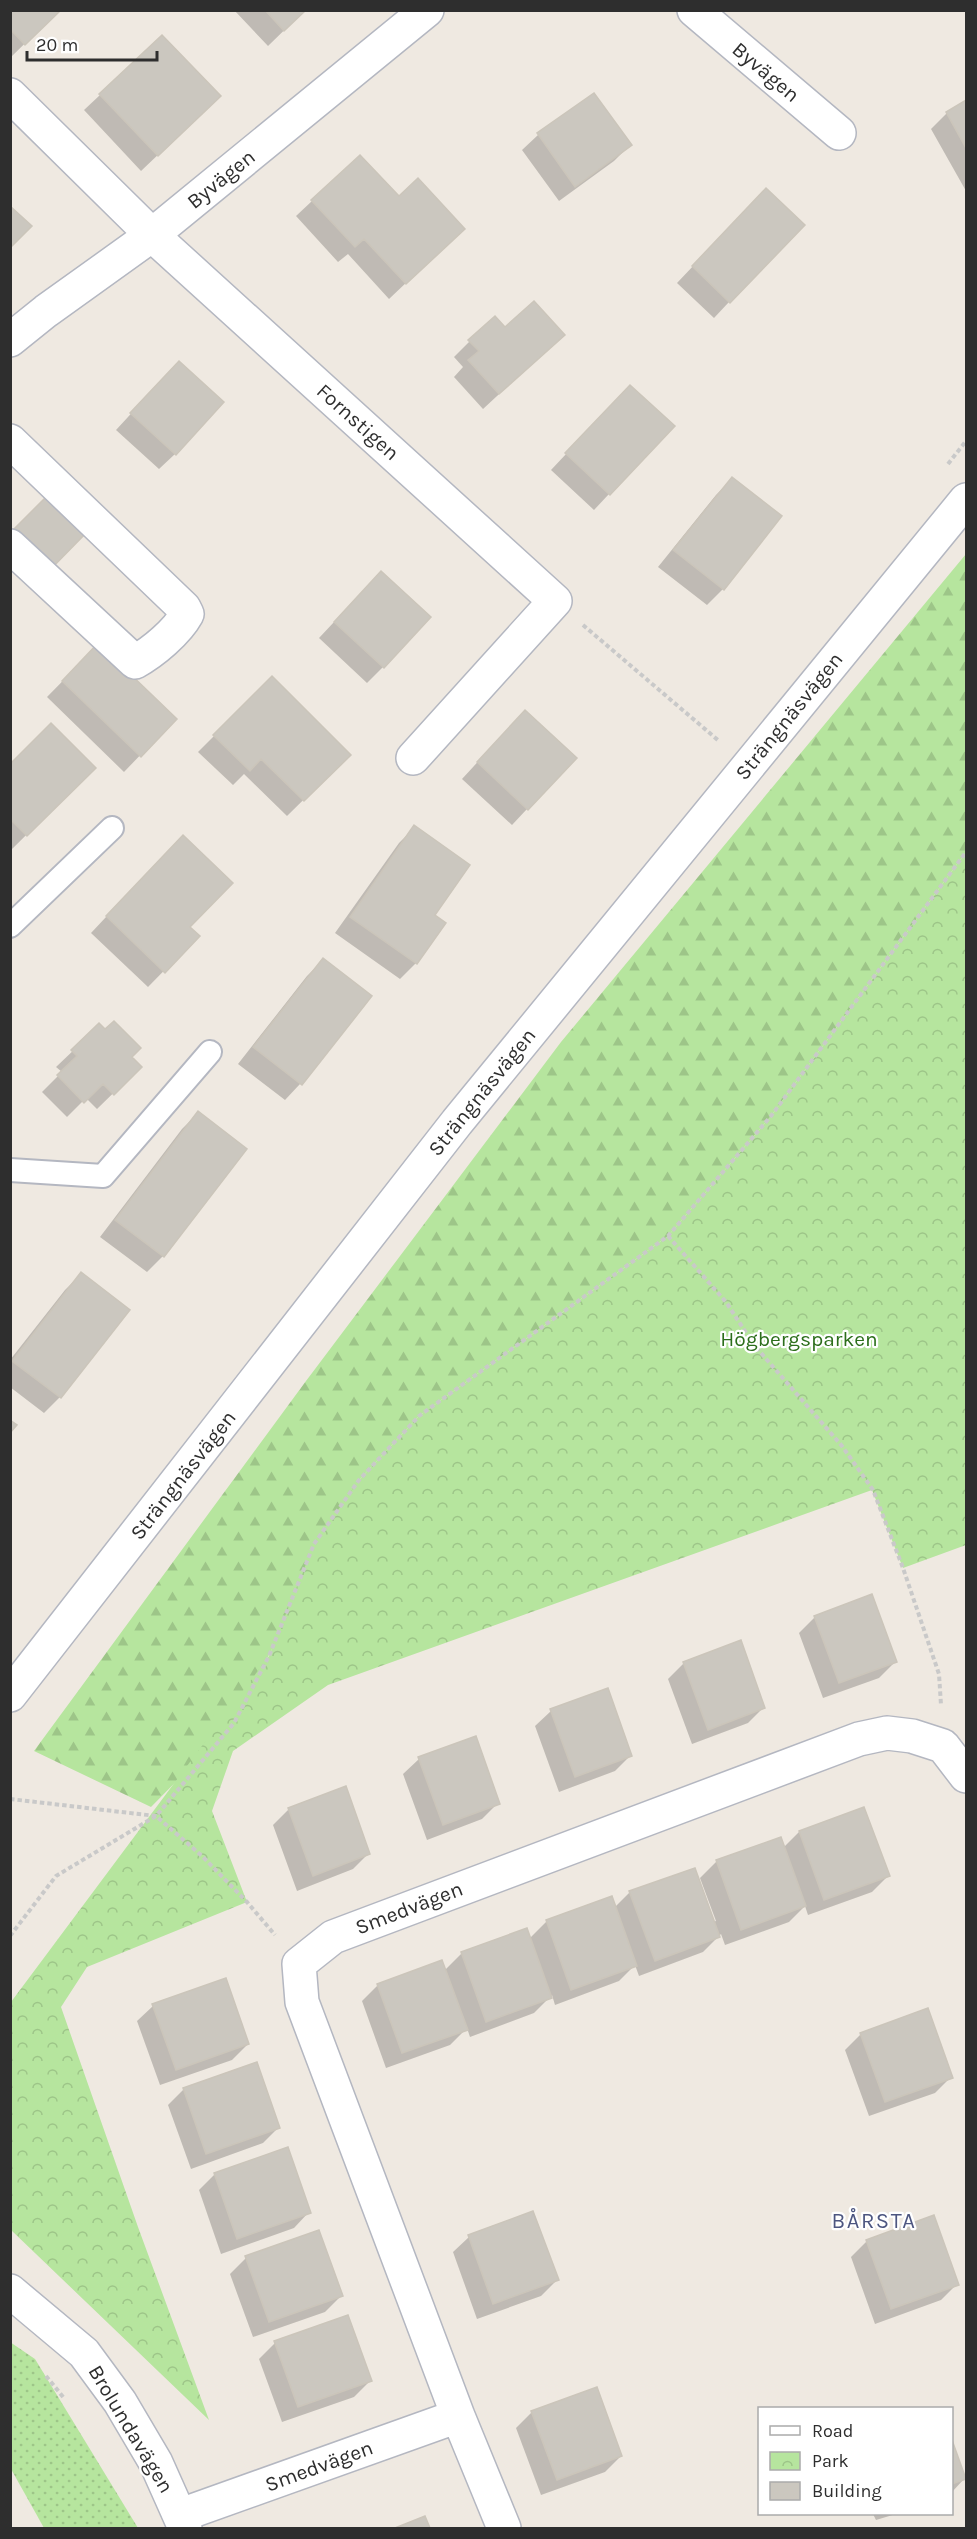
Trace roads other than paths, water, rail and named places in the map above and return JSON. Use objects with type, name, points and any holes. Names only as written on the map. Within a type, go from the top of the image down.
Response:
[{"type":"street","name":"Byvägen","points":[[10,340],[152,235],[427,10]]},
{"type":"street","name":"Byvägen","points":[[694,10],[838,134]]},
{"type":"street","name":"Fornstigen","points":[[10,95],[152,235],[555,601],[413,758]]},
{"type":"street","points":[[10,441],[142,566],[188,614],[183,622],[144,657],[135,662],[10,546]]},
{"type":"street","name":"Strängnäsvägen","points":[[10,1695],[457,1122],[966,500]]},
{"type":"street","name":"Smedvägen","points":[[183,2522],[458,2416],[302,2002],[298,1964],[333,1937],[859,1739],[887,1732],[912,1736],[943,1746],[966,1776]]},
{"type":"street","name":"Brolundavägen","points":[[10,2291],[84,2353],[132,2422],[156,2463],[183,2522]]},
{"type":"street","points":[[458,2416],[504,2529]]},
{"type":"lane","points":[[10,926],[112,828]]},
{"type":"lane","points":[[10,1170],[103,1176],[210,1052]]},
{"type":"district","name":"BÅRSTA","points":[[874,2221]]},
{"type":"park label","name":"Högbergsparken","points":[[799,1339]]}]
